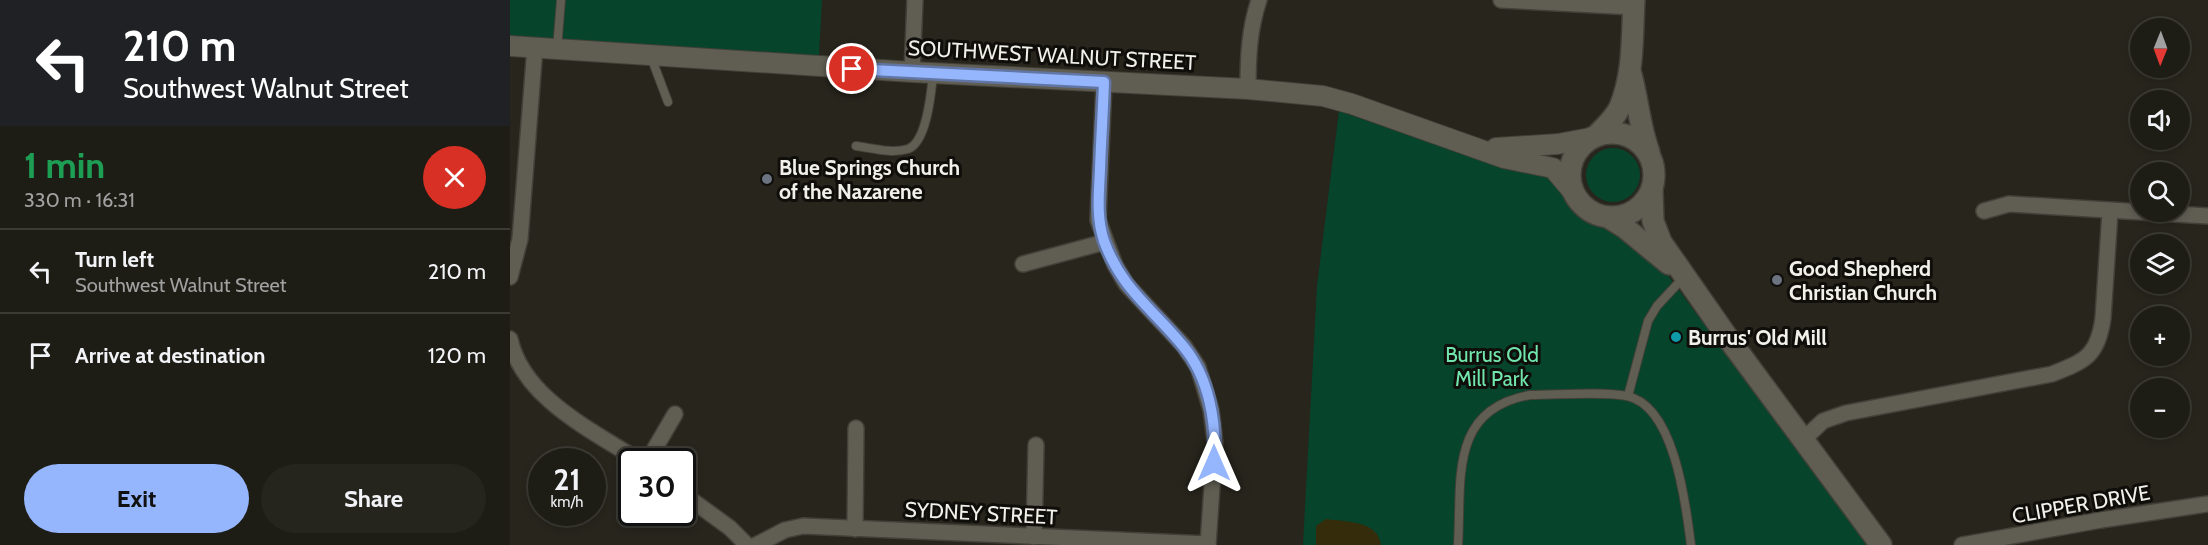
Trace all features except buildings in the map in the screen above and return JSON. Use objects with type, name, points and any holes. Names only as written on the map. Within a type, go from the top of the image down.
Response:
[{"type":"main road","points":[[1633,3],[1630,71],[1620,106],[1614,117],[1576,154],[1571,168],[1570,181],[1583,206],[1594,213],[1608,217],[1685,276]]},
{"type":"main road","points":[[1630,71],[1642,133],[1653,163],[1655,177],[1652,190],[1652,210],[1654,226],[1661,242],[1881,545]]},
{"type":"main road","points":[[1593,137],[1610,133],[1637,141],[1647,150],[1653,163]]},
{"type":"main road","points":[[1608,217],[1622,216],[1634,211],[1645,202],[1652,190]]},
{"type":"street","points":[[912,72],[915,0]]},
{"type":"street","points":[[1248,89],[1249,47],[1259,0]]},
{"type":"street","points":[[1501,0],[1633,3]]},
{"type":"street","name":"SOUTHWEST WALNUT STREET","points":[[510,46],[933,74],[1248,89],[1323,96],[1352,104],[1503,158],[1553,168],[1575,194]]},
{"type":"street","points":[[510,277],[520,239],[536,47]]},
{"type":"street","points":[[1104,82],[1098,220],[1114,266],[1126,285],[1184,346],[1198,367],[1211,410],[1215,442],[1208,545]]},
{"type":"street","name":"SOUTHWEST WALNUT STREET","points":[[1476,147],[1538,147],[1593,137]]},
{"type":"street","points":[[1984,211],[2009,204],[2110,212],[2208,216]]},
{"type":"street","points":[[1804,439],[1823,421],[1846,413],[2052,374],[2073,366],[2091,354],[2102,326],[2110,212]]},
{"type":"street","points":[[1023,264],[1105,242]]},
{"type":"street","points":[[510,339],[525,374],[542,395],[620,448]]},
{"type":"street","points":[[655,448],[675,414]]},
{"type":"street","points":[[855,529],[856,428]]},
{"type":"street","points":[[1034,537],[1036,445]]},
{"type":"street","points":[[696,503],[730,528],[747,545]]},
{"type":"street","name":"CLIPPER DRIVE","points":[[1962,545],[2208,504]]},
{"type":"street","name":"SYDNEY STREET","points":[[756,545],[784,530],[803,526],[1208,545]]},
{"type":"lane","points":[[557,50],[561,0]]},
{"type":"lane","points":[[651,56],[668,102]]},
{"type":"lane","points":[[856,146],[897,151],[910,148],[919,138],[926,121],[933,74]]},
{"type":"lane","points":[[1628,396],[1648,321],[1657,306],[1685,276]]},
{"type":"lane","points":[[1458,545],[1460,475],[1469,435],[1484,416],[1502,404],[1517,397],[1530,395],[1628,396],[1645,404],[1652,411],[1674,456],[1683,484],[1691,545]]},
{"type":"green space","points":[[510,0],[822,0],[819,56],[510,36]]},
{"type":"green space","name":"Burrus Old Mill Park","points":[[1339,111],[1467,156],[1544,170],[1588,215],[1616,228],[1661,266],[1868,545],[1303,545],[1317,286]]},
{"type":"green space","points":[[1613,148],[1623,150],[1632,156],[1638,165],[1640,175],[1638,185],[1632,194],[1623,200],[1613,202],[1603,200],[1594,194],[1588,185],[1586,175],[1588,165],[1594,156],[1603,150]]},
{"type":"sand","points":[[1326,519],[1351,522],[1367,527],[1379,537],[1381,545],[1316,545],[1316,526]]},
{"type":"place","name":"Blue Springs Church of the Nazarene","points":[[767,179]]},
{"type":"place","name":"Good Shepherd Christian Church","points":[[1777,280]]},
{"type":"place","name":"Burrus' Old Mill","points":[[1676,337]]},
{"type":"route","points":[[852,69],[1104,82],[1098,220],[1114,266],[1126,285],[1184,346],[1198,367],[1211,410],[1215,442],[1214,463]]}]
